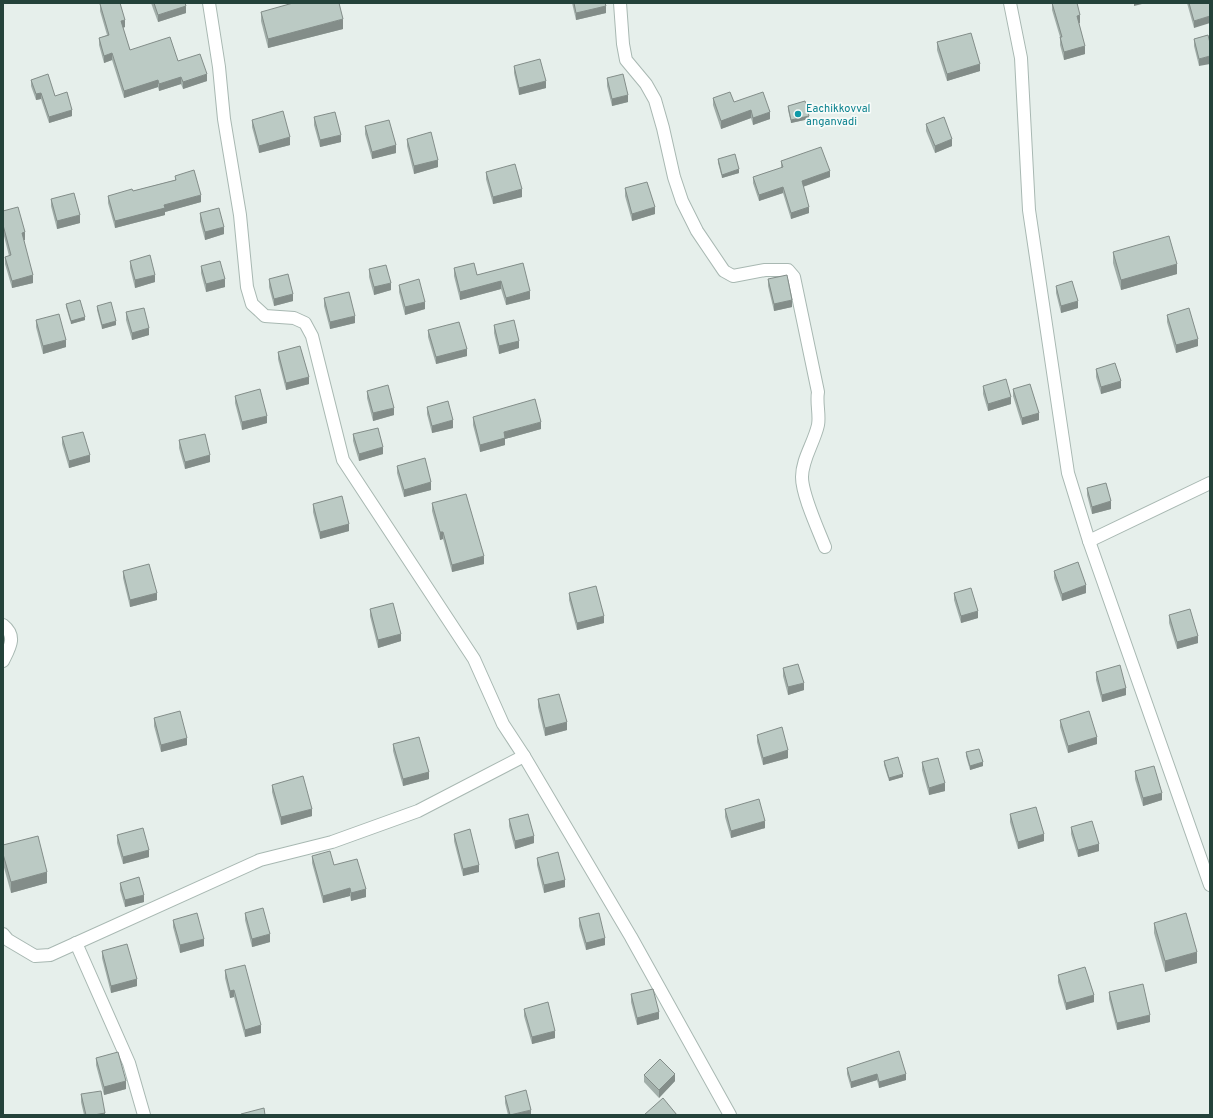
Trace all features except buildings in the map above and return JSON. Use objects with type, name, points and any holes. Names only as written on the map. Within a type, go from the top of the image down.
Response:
[{"type":"street","points":[[209,3],[220,67],[224,119],[240,215],[247,287],[252,304],[265,316],[294,318],[305,323],[312,336],[343,460],[474,658],[503,724],[524,756],[631,937],[730,1115]]},
{"type":"street","points":[[620,3],[623,44],[626,60],[646,84],[655,100],[674,177],[682,201],[697,231],[724,271],[734,276],[778,269],[788,270],[794,277],[818,392],[816,401],[818,424],[805,461],[802,478],[806,498],[825,547]]},
{"type":"street","points":[[1010,3],[1021,58],[1030,218],[1068,473],[1089,541],[1210,885]]},
{"type":"street","points":[[1089,541],[1210,483]]},
{"type":"street","points":[[3,625],[11,634],[12,643],[3,661]]},
{"type":"street","points":[[3,934],[8,940],[35,956],[50,954],[260,860],[332,842],[418,811],[524,756]]},
{"type":"street","points":[[76,943],[129,1063],[144,1115]]},
{"type":"place","name":"Eachikkovval anganvadi","points":[[798,114]]}]
